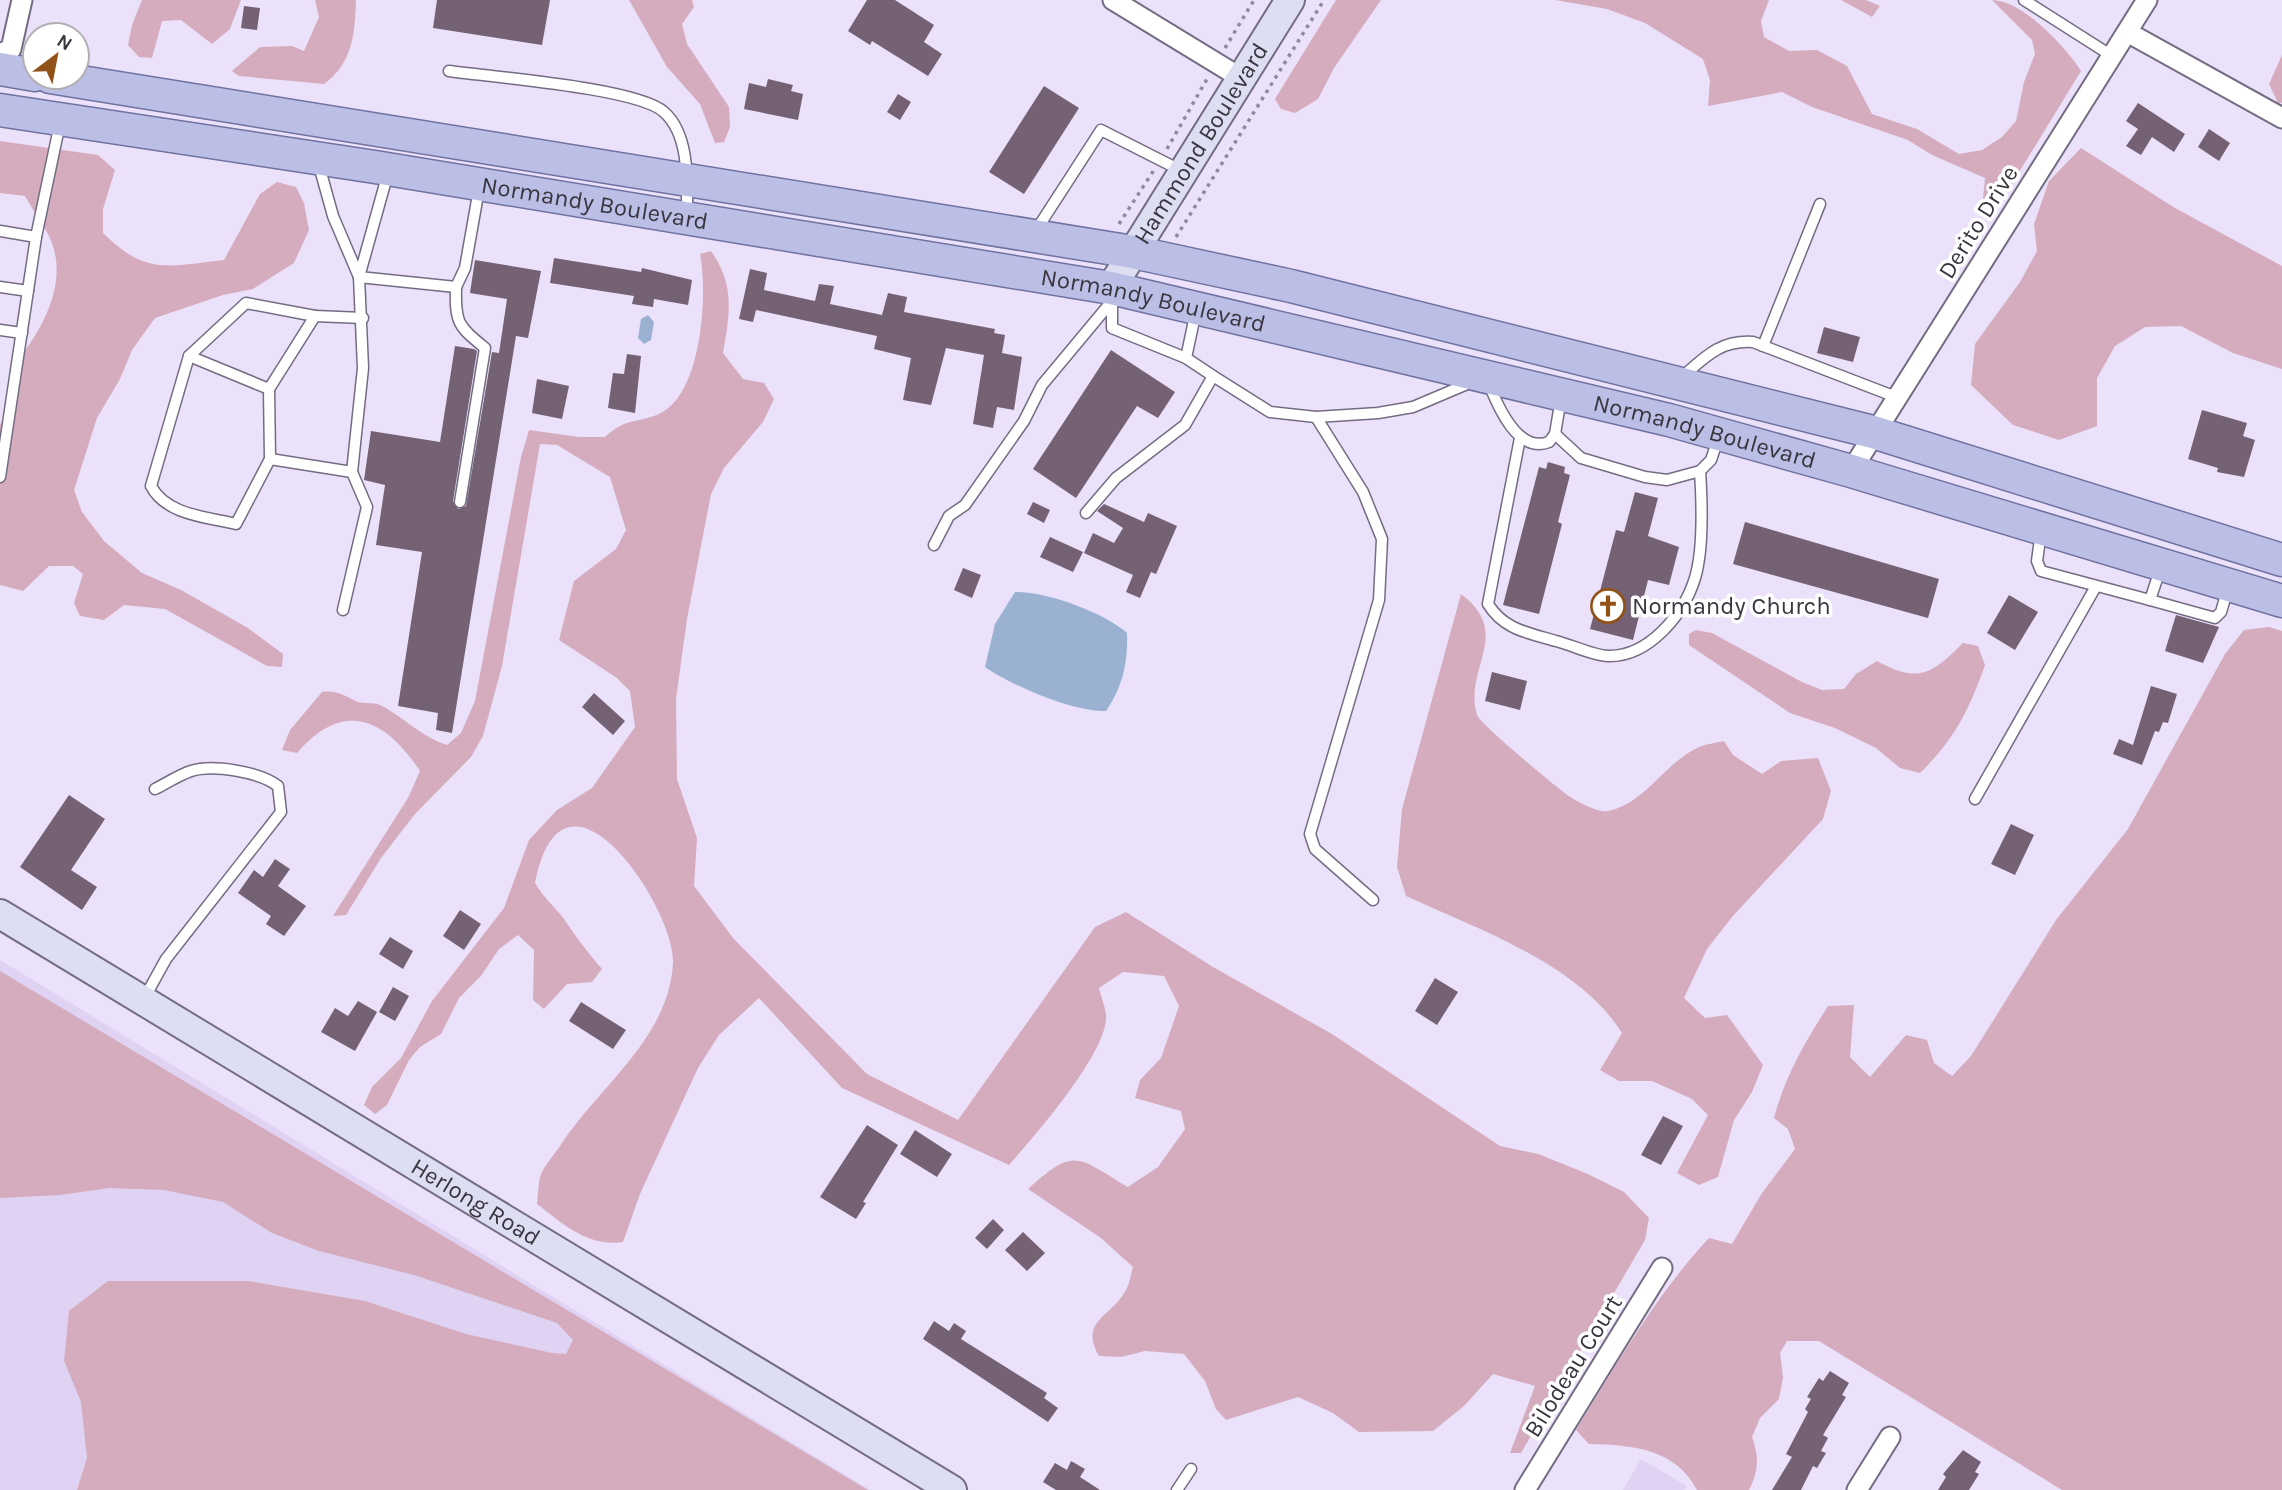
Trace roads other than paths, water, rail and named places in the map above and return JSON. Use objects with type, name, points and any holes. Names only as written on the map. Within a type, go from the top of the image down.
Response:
[{"type":"main road","points":[[0,69],[21,73]]},
{"type":"main road","name":"Normandy Boulevard","points":[[91,83],[1133,252],[1291,286],[1873,432],[2282,560]]},
{"type":"main road","points":[[61,119],[104,97],[141,91]]},
{"type":"main road","name":"Normandy Boulevard","points":[[0,110],[389,169],[687,218],[1197,307],[1720,434],[2282,601]]},
{"type":"main road","points":[[294,115],[303,156]]},
{"type":"main road","points":[[1486,376],[1493,337]]},
{"type":"main road","points":[[2211,538],[2216,581]]},
{"type":"street","points":[[0,54],[11,49],[22,0]]},
{"type":"street","points":[[1113,0],[1241,78]]},
{"type":"street","name":"Hammond Boulevard","points":[[1111,294],[1171,166],[1241,78],[1290,0]]},
{"type":"street","name":"Derito Drive","points":[[1851,471],[1873,432],[2147,0]]},
{"type":"street","points":[[2127,32],[2282,118]]},
{"type":"street","name":"Herlong Road","points":[[0,914],[952,1490]]},
{"type":"street","name":"Bilodeau Court","points":[[1525,1490],[1662,1268]]},
{"type":"street","points":[[1857,1490],[1890,1437]]},
{"type":"lane","points":[[2024,0],[2112,56]]},
{"type":"lane","points":[[449,71],[623,94],[664,111],[681,139],[687,179],[687,218]]},
{"type":"lane","points":[[0,477],[36,237],[61,119]]},
{"type":"lane","points":[[1033,236],[1101,130],[1171,166]]},
{"type":"lane","points":[[303,156],[330,208],[359,277],[363,318],[363,369],[352,472],[367,507],[343,610]]},
{"type":"lane","points":[[359,277],[389,169]]},
{"type":"lane","points":[[460,502],[485,348],[460,327],[455,314],[456,287],[465,268],[479,184]]},
{"type":"lane","points":[[1763,346],[1820,204]]},
{"type":"lane","points":[[0,231],[36,237]]},
{"type":"lane","points":[[359,277],[456,287]]},
{"type":"lane","points":[[0,287],[28,292]]},
{"type":"lane","points":[[1111,294],[1112,328],[1186,358],[1270,412],[1316,417],[1378,413],[1413,407],[1486,376],[1496,401],[1520,438],[1543,444],[1555,434],[1562,394]]},
{"type":"lane","points":[[934,545],[949,516],[965,505],[1024,421],[1042,385],[1111,294]]},
{"type":"lane","points":[[315,316],[270,389],[270,459],[236,524],[172,508],[158,499],[151,486],[189,355],[246,303],[315,316],[363,318]]},
{"type":"lane","points":[[1186,358],[1197,307]]},
{"type":"lane","points":[[0,330],[22,333]]},
{"type":"lane","points":[[1677,381],[1717,347],[1736,341],[1763,346],[1896,397]]},
{"type":"lane","points":[[189,355],[270,389]]},
{"type":"lane","points":[[1086,513],[1116,478],[1185,425],[1213,376]]},
{"type":"lane","points":[[1316,417],[1363,492],[1382,539],[1378,600],[1310,834],[1315,849],[1373,900]]},
{"type":"lane","points":[[1555,434],[1581,458],[1645,477],[1667,480],[1700,471],[1711,460],[1720,434]]},
{"type":"lane","points":[[1520,438],[1488,604],[1497,618],[1516,630],[1607,656],[1633,652],[1650,643],[1683,604],[1695,579],[1698,562],[1702,500],[1700,471]]},
{"type":"lane","points":[[270,459],[352,472]]},
{"type":"lane","points":[[2041,528],[2037,561],[2041,571],[2095,588],[2215,618],[2221,612],[2216,581]]},
{"type":"lane","points":[[2150,600],[2162,565]]},
{"type":"lane","points":[[1975,799],[2095,588]]},
{"type":"lane","points":[[143,1001],[166,959],[281,812],[278,786],[267,777],[234,770],[193,770],[155,789]]},
{"type":"lane","points":[[1175,1488],[1191,1469]]},
{"type":"water","points":[[648,315],[654,322],[651,340],[644,344],[638,338],[641,319]]},
{"type":"water","points":[[1015,592],[1058,599],[1105,618],[1127,633],[1123,674],[1106,711],[1061,703],[1010,682],[985,667],[995,624]]},
{"type":"place","name":"Normandy Church","points":[[1608,606]]}]
